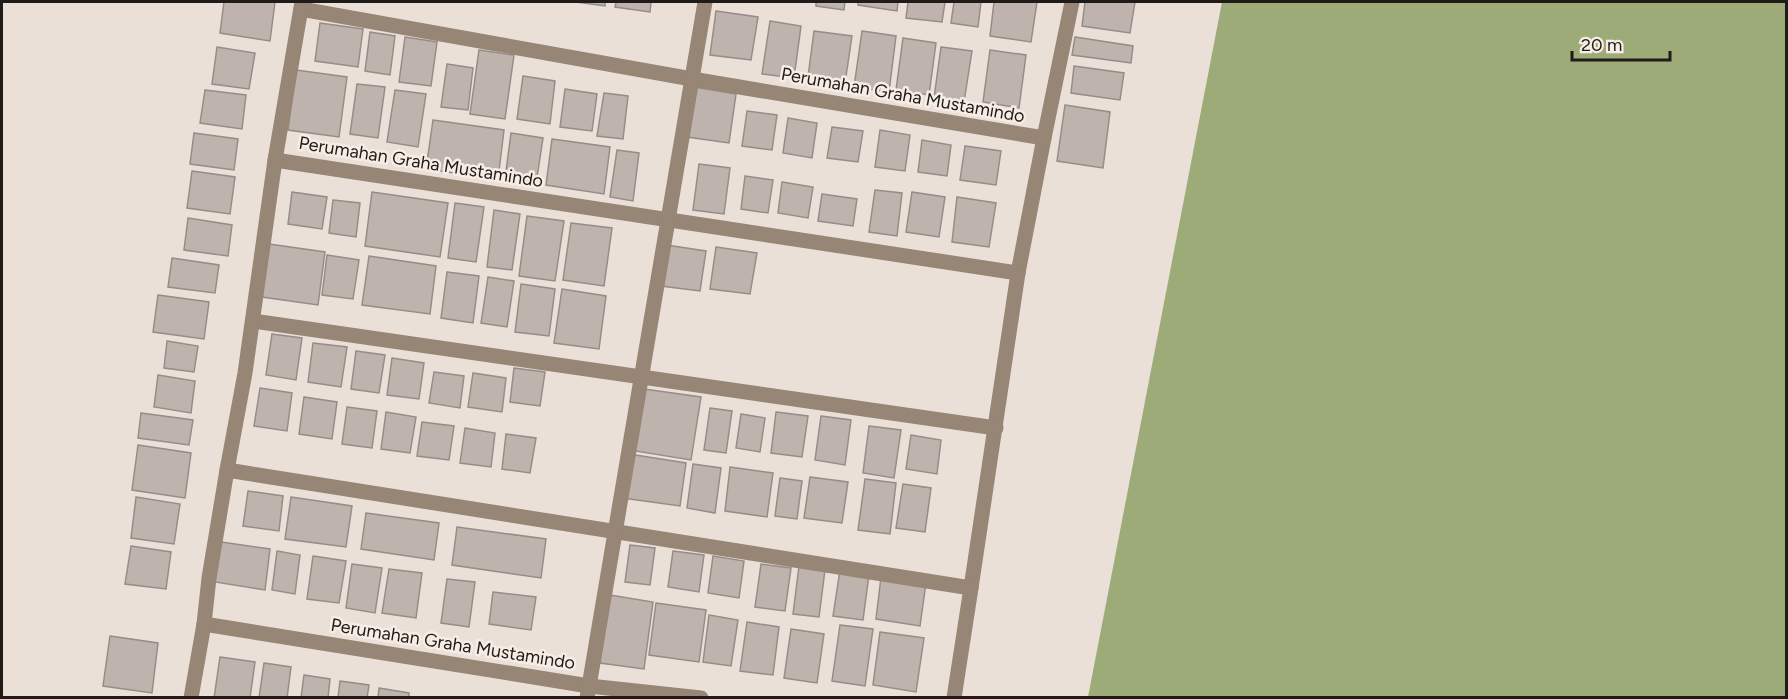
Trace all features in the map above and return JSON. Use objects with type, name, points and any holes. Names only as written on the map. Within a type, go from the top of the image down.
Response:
[{"type":"street","name":"Perumahan Graha Mustamindo","points":[[588,692],[705,2]]},
{"type":"street","points":[[1044,138],[1072,2]]},
{"type":"street","name":"Perumahan Graha Mustamindo","points":[[190,698],[204,624],[226,470],[253,321],[275,160],[302,5],[692,79],[1044,138],[1018,273],[954,698]]},
{"type":"street","name":"Perumahan Graha Mustamindo","points":[[275,160],[1018,273]]},
{"type":"street","points":[[253,321],[996,428]]},
{"type":"street","points":[[226,470],[971,588]]},
{"type":"street","name":"Perumahan Graha Mustamindo","points":[[204,624],[588,692],[701,698]]},
{"type":"green space","points":[[1222,2],[1786,2],[1786,697],[1088,697]]},
{"type":"building","points":[[224,2],[275,2],[270,41],[220,33]]},
{"type":"building","points":[[576,2],[605,2],[605,6]]},
{"type":"building","points":[[616,2],[651,2],[650,12],[615,7]]},
{"type":"building","points":[[816,2],[845,2],[844,10],[816,6]]},
{"type":"building","points":[[858,2],[898,2],[897,11],[858,5]]},
{"type":"building","points":[[908,2],[945,2],[942,22],[906,18]]},
{"type":"building","points":[[954,2],[981,2],[978,27],[951,23]]},
{"type":"building","points":[[994,2],[1037,2],[1031,42],[990,36]]},
{"type":"building","points":[[1085,2],[1135,2],[1130,33],[1082,26]]},
{"type":"building","points":[[716,11],[758,17],[751,60],[710,55]]},
{"type":"building","points":[[770,21],[801,26],[794,78],[762,74]]},
{"type":"building","points":[[320,23],[363,29],[358,67],[315,61]]},
{"type":"building","points":[[814,31],[852,36],[845,83],[808,77]]},
{"type":"building","points":[[862,31],[896,36],[889,92],[854,87]]},
{"type":"building","points":[[370,32],[395,36],[390,75],[365,71]]},
{"type":"building","points":[[405,37],[437,42],[431,86],[399,82]]},
{"type":"building","points":[[1075,37],[1133,46],[1131,63],[1072,55]]},
{"type":"building","points":[[903,38],[936,43],[929,95],[896,90]]},
{"type":"building","points":[[217,47],[255,53],[249,89],[212,84]]},
{"type":"building","points":[[941,47],[972,51],[964,102],[934,98]]},
{"type":"building","points":[[479,50],[514,55],[505,119],[470,114]]},
{"type":"building","points":[[990,50],[1026,55],[1019,108],[983,102]]},
{"type":"building","points":[[447,64],[473,68],[468,110],[441,107]]},
{"type":"building","points":[[1074,66],[1124,73],[1120,100],[1071,93]]},
{"type":"building","points":[[296,70],[347,77],[339,137],[288,130]]},
{"type":"building","points":[[523,76],[555,81],[550,124],[517,119]]},
{"type":"building","points":[[357,84],[385,87],[378,138],[350,134]]},
{"type":"building","points":[[694,87],[736,94],[729,143],[687,137]]},
{"type":"building","points":[[565,89],[597,94],[592,131],[560,127]]},
{"type":"building","points":[[205,90],[246,95],[242,129],[200,123]]},
{"type":"building","points":[[395,90],[426,94],[418,147],[387,142]]},
{"type":"building","points":[[604,93],[628,96],[623,139],[597,136]]},
{"type":"building","points":[[1065,105],[1110,112],[1103,168],[1057,161]]},
{"type":"building","points":[[747,111],[777,115],[772,150],[742,146]]},
{"type":"building","points":[[788,118],[817,123],[812,158],[783,153]]},
{"type":"building","points":[[433,120],[504,130],[498,179],[426,169]]},
{"type":"building","points":[[832,127],[863,131],[858,162],[827,158]]},
{"type":"building","points":[[880,130],[910,135],[905,171],[875,167]]},
{"type":"building","points":[[194,133],[238,139],[234,170],[190,164]]},
{"type":"building","points":[[511,133],[543,138],[536,184],[505,179]]},
{"type":"building","points":[[552,139],[610,147],[604,194],[546,185]]},
{"type":"building","points":[[922,140],[951,145],[947,176],[918,172]]},
{"type":"building","points":[[965,146],[1001,151],[996,185],[960,180]]},
{"type":"building","points":[[617,150],[639,153],[633,201],[610,197]]},
{"type":"building","points":[[699,164],[730,168],[724,214],[693,210]]},
{"type":"building","points":[[192,171],[235,177],[230,214],[187,208]]},
{"type":"building","points":[[745,176],[773,180],[768,213],[741,209]]},
{"type":"building","points":[[782,182],[813,187],[808,218],[778,213]]},
{"type":"building","points":[[875,190],[902,193],[897,236],[869,232]]},
{"type":"building","points":[[292,192],[327,197],[322,229],[288,224]]},
{"type":"building","points":[[372,192],[448,203],[440,257],[365,246]]},
{"type":"building","points":[[912,192],[945,197],[939,237],[906,232]]},
{"type":"building","points":[[822,194],[857,199],[853,226],[818,221]]},
{"type":"building","points":[[957,197],[996,203],[989,247],[952,242]]},
{"type":"building","points":[[333,200],[360,203],[356,237],[329,233]]},
{"type":"building","points":[[455,203],[484,207],[476,262],[448,258]]},
{"type":"building","points":[[494,210],[520,214],[512,270],[487,267]]},
{"type":"building","points":[[527,216],[564,221],[555,281],[519,276]]},
{"type":"building","points":[[188,218],[232,225],[228,256],[184,250]]},
{"type":"building","points":[[571,223],[612,228],[604,286],[563,280]]},
{"type":"building","points":[[269,244],[325,252],[318,305],[262,297]]},
{"type":"building","points":[[666,245],[706,251],[700,291],[661,286]]},
{"type":"building","points":[[716,247],[757,253],[750,294],[710,289]]},
{"type":"building","points":[[327,255],[359,260],[353,299],[322,295]]},
{"type":"building","points":[[369,256],[436,266],[430,314],[362,305]]},
{"type":"building","points":[[172,258],[219,265],[215,293],[168,287]]},
{"type":"building","points":[[447,272],[479,276],[473,323],[441,318]]},
{"type":"building","points":[[488,277],[514,281],[507,327],[481,323]]},
{"type":"building","points":[[521,284],[555,289],[549,336],[515,332]]},
{"type":"building","points":[[562,289],[606,296],[599,349],[554,343]]},
{"type":"building","points":[[158,295],[209,302],[204,339],[153,332]]},
{"type":"building","points":[[272,334],[302,338],[296,380],[266,375]]},
{"type":"building","points":[[167,341],[198,346],[194,372],[164,368]]},
{"type":"building","points":[[313,343],[347,347],[341,387],[308,382]]},
{"type":"building","points":[[356,351],[385,355],[379,393],[351,389]]},
{"type":"building","points":[[392,358],[424,363],[419,399],[387,395]]},
{"type":"building","points":[[514,368],[545,372],[540,406],[510,402]]},
{"type":"building","points":[[434,372],[464,376],[460,408],[429,403]]},
{"type":"building","points":[[473,373],[506,378],[502,412],[468,407]]},
{"type":"building","points":[[158,375],[195,381],[191,413],[154,407]]},
{"type":"building","points":[[260,388],[292,393],[287,431],[254,426]]},
{"type":"building","points":[[644,389],[701,397],[691,460],[635,451]]},
{"type":"building","points":[[304,397],[337,402],[332,439],[299,434]]},
{"type":"building","points":[[347,407],[377,411],[372,448],[342,444]]},
{"type":"building","points":[[710,408],[732,411],[726,453],[704,450]]},
{"type":"building","points":[[386,412],[416,417],[410,453],[381,449]]},
{"type":"building","points":[[776,412],[808,416],[802,457],[771,453]]},
{"type":"building","points":[[141,413],[193,420],[189,445],[138,438]]},
{"type":"building","points":[[741,414],[765,418],[760,452],[736,448]]},
{"type":"building","points":[[821,416],[851,420],[845,465],[815,460]]},
{"type":"building","points":[[422,422],[454,426],[449,460],[417,456]]},
{"type":"building","points":[[869,426],[901,430],[894,478],[863,473]]},
{"type":"building","points":[[465,428],[495,433],[491,467],[460,463]]},
{"type":"building","points":[[506,434],[536,438],[530,473],[502,469]]},
{"type":"building","points":[[911,435],[941,440],[937,474],[906,469]]},
{"type":"building","points":[[138,445],[191,453],[185,498],[132,490]]},
{"type":"building","points":[[629,454],[686,463],[680,506],[623,498]]},
{"type":"building","points":[[693,464],[721,468],[715,513],[687,508]]},
{"type":"building","points":[[730,467],[773,473],[767,517],[725,511]]},
{"type":"building","points":[[810,477],[848,482],[842,523],[804,518]]},
{"type":"building","points":[[780,478],[802,481],[797,519],[775,516]]},
{"type":"building","points":[[865,479],[896,483],[890,534],[858,530]]},
{"type":"building","points":[[903,484],[931,488],[925,532],[896,528]]},
{"type":"building","points":[[248,491],[283,496],[279,531],[243,526]]},
{"type":"building","points":[[136,497],[180,504],[174,544],[131,538]]},
{"type":"building","points":[[291,497],[352,506],[346,547],[285,539]]},
{"type":"building","points":[[366,513],[439,523],[434,560],[361,549]]},
{"type":"building","points":[[457,527],[546,539],[541,578],[452,565]]},
{"type":"building","points":[[221,542],[270,549],[265,590],[215,582]]},
{"type":"building","points":[[630,545],[655,548],[650,585],[625,582]]},
{"type":"building","points":[[131,546],[171,552],[166,589],[125,584]]},
{"type":"building","points":[[277,551],[300,555],[295,594],[272,590]]},
{"type":"building","points":[[673,551],[704,555],[699,592],[668,587]]},
{"type":"building","points":[[313,556],[346,561],[339,603],[307,599]]},
{"type":"building","points":[[713,556],[744,561],[739,598],[708,593]]},
{"type":"building","points":[[352,564],[382,568],[375,613],[346,608]]},
{"type":"building","points":[[761,564],[791,568],[785,611],[755,607]]},
{"type":"building","points":[[799,566],[825,570],[819,617],[793,614]]},
{"type":"building","points":[[389,569],[422,573],[416,618],[382,613]]},
{"type":"building","points":[[840,570],[869,575],[863,620],[833,616]]},
{"type":"building","points":[[881,577],[926,583],[920,626],[876,619]]},
{"type":"building","points":[[447,579],[475,582],[469,627],[441,623]]},
{"type":"building","points":[[493,592],[536,597],[531,630],[489,624]]},
{"type":"building","points":[[610,595],[653,602],[644,669],[600,663]]},
{"type":"building","points":[[656,603],[706,610],[699,662],[649,655]]},
{"type":"building","points":[[709,615],[738,620],[731,666],[703,662]]},
{"type":"building","points":[[747,622],[779,627],[773,675],[740,671]]},
{"type":"building","points":[[840,625],[873,629],[865,686],[832,681]]},
{"type":"building","points":[[791,629],[824,634],[817,683],[784,678]]},
{"type":"building","points":[[880,632],[924,638],[916,692],[873,685]]},
{"type":"building","points":[[110,636],[158,643],[152,693],[103,686]]},
{"type":"building","points":[[220,657],[255,662],[250,698],[214,698]]},
{"type":"building","points":[[264,663],[291,667],[287,698],[259,698]]},
{"type":"building","points":[[304,675],[330,679],[328,698],[301,698]]},
{"type":"building","points":[[340,681],[369,685],[367,698],[338,698]]},
{"type":"building","points":[[379,688],[409,693],[409,698],[378,698]]}]
